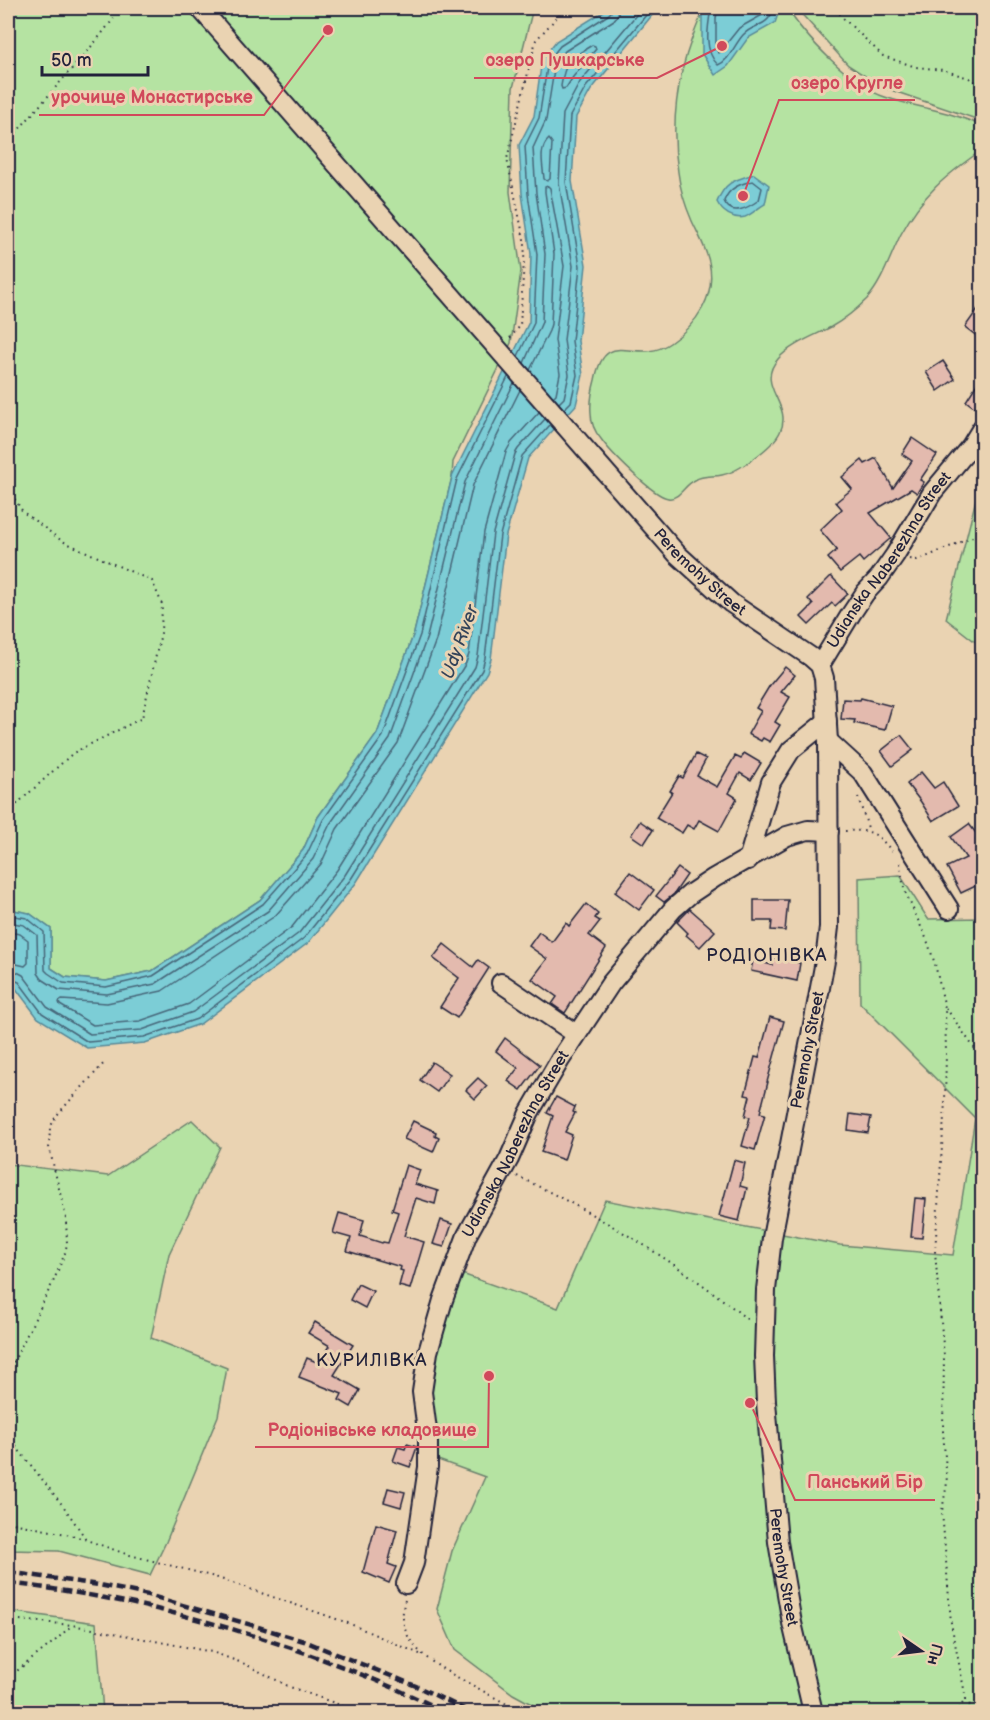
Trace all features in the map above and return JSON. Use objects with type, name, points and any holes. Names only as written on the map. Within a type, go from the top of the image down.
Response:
[{"type":"street","name":"Peremohy Street","points":[[200,8],[677,554],[731,603],[820,665],[824,678],[828,741],[830,912],[828,944],[772,1238],[768,1263],[764,1332],[766,1402],[778,1542],[792,1623],[813,1713]]},
{"type":"street","name":"Udianska Naberezhna Street","points":[[820,665],[865,592],[879,578],[895,555],[932,493],[971,446],[982,428]]},
{"type":"street","points":[[748,860],[771,782],[791,750],[827,721]]},
{"type":"street","points":[[828,741],[864,773],[949,909]]},
{"type":"street","name":"Udianska Naberezhna Street","points":[[406,1584],[414,1563],[428,1467],[428,1438],[422,1392],[428,1352],[443,1300],[467,1235],[519,1140],[529,1113],[576,1034],[610,983],[673,909],[714,878],[787,836],[808,830],[829,831]]},
{"type":"street","points":[[501,983],[576,1034]]},
{"type":"path","points":[[8,142],[122,8]]},
{"type":"path","points":[[500,353],[520,326],[523,304],[525,244],[507,159],[536,40],[559,15],[560,8]]},
{"type":"path","points":[[837,8],[841,16],[883,56],[916,67],[943,70],[969,78],[982,86]]},
{"type":"path","points":[[8,489],[23,512],[62,541],[152,582],[162,604],[161,633],[142,718],[73,753],[18,803],[8,816]]},
{"type":"path","points":[[895,555],[917,560],[982,533]]},
{"type":"path","points":[[829,831],[869,831],[881,839],[893,852]]},
{"type":"path","points":[[899,858],[904,889],[936,964],[945,1008],[945,1102],[935,1252],[944,1357],[943,1431],[947,1483],[942,1511],[951,1623],[966,1699],[974,1713]]},
{"type":"path","points":[[945,1008],[982,1059]]},
{"type":"path","points":[[8,1373],[58,1271],[67,1244],[66,1218],[49,1147],[50,1128],[56,1116],[106,1060]]},
{"type":"path","points":[[503,1170],[562,1198],[675,1264],[764,1332]]},
{"type":"path","points":[[8,1430],[14,1444],[87,1540]]},
{"type":"path","points":[[8,1522],[87,1540],[126,1554],[230,1582],[348,1623],[423,1654]]},
{"type":"path","points":[[406,1584],[402,1608],[403,1624],[410,1638],[423,1654],[442,1669],[523,1713]]},
{"type":"path","points":[[8,1619],[72,1625],[212,1652],[245,1664],[290,1687],[356,1713]]},
{"type":"path","points":[[8,1678],[72,1625]]},
{"type":"path","points":[[956,1713],[966,1699]]},
{"type":"green space","points":[[8,8],[533,8],[513,88],[510,192],[521,271],[511,343],[453,462],[452,477],[414,633],[377,734],[318,817],[303,850],[260,900],[152,971],[106,981],[65,977],[51,968],[51,929],[29,913],[8,909]]},
{"type":"green space","points":[[705,8],[787,8],[830,59],[844,72],[872,91],[897,101],[959,117],[982,126],[982,150],[946,177],[917,208],[901,234],[878,284],[867,299],[841,321],[796,345],[778,359],[770,378],[783,422],[780,432],[770,445],[737,469],[722,475],[698,478],[675,497],[668,498],[652,490],[606,445],[593,423],[591,401],[600,363],[607,354],[615,350],[657,349],[670,343],[688,328],[707,298],[711,275],[709,262],[681,191],[675,130],[683,67]]},
{"type":"green space","points":[[796,8],[982,8],[982,121],[882,87],[848,65]]},
{"type":"green space","points":[[982,492],[982,647],[946,619],[976,499]]},
{"type":"green space","points":[[900,875],[928,919],[982,918],[982,1712],[546,1712],[513,1694],[455,1650],[437,1609],[452,1551],[485,1477],[438,1460],[433,1405],[433,1372],[462,1274],[558,1308],[605,1200],[840,1245],[953,1255],[975,1118],[860,1003],[859,878]]},
{"type":"green space","points":[[192,1120],[220,1147],[169,1254],[151,1338],[227,1368],[218,1416],[166,1542],[150,1575],[59,1551],[8,1550],[8,1164],[108,1176]]},
{"type":"green space","points":[[8,1611],[96,1623],[103,1712],[8,1712]]},
{"type":"water","name":"Udy River","points":[[609,8],[658,8],[591,90],[576,117],[572,181],[586,265],[578,341],[583,375],[576,405],[528,458],[506,535],[491,659],[487,672],[356,883],[308,943],[200,1024],[145,1043],[87,1048],[38,1018],[14,986],[8,984],[8,909],[29,913],[51,929],[51,968],[65,977],[106,981],[152,971],[260,900],[303,850],[318,817],[377,734],[414,633],[452,477],[529,322],[531,254],[522,194],[519,145],[534,116],[542,59],[556,41]]},
{"type":"water","points":[[706,8],[780,8],[775,23],[748,38],[728,66],[715,75],[702,54],[702,14]]},
{"type":"water","points":[[754,174],[769,185],[765,204],[745,217],[728,214],[717,202],[723,190],[736,180]]},
{"type":"building","points":[[982,303],[982,340],[965,327]]},
{"type":"building","points":[[943,361],[955,379],[938,391],[926,372]]},
{"type":"building","points":[[982,376],[982,397],[975,408],[966,401]]},
{"type":"building","points":[[912,438],[937,455],[920,480],[924,482],[917,493],[911,489],[870,513],[891,538],[863,562],[859,557],[840,572],[828,558],[837,550],[820,530],[842,509],[836,502],[852,489],[842,477],[862,460],[865,464],[876,458],[893,488],[912,461],[902,454]]},
{"type":"building","points":[[831,576],[848,594],[835,606],[832,603],[809,625],[801,617],[813,605],[808,599]]},
{"type":"building","points":[[785,667],[795,675],[781,692],[790,697],[775,722],[780,725],[770,742],[763,738],[761,741],[748,734],[761,711],[756,708],[770,685]]},
{"type":"building","points":[[861,698],[892,706],[885,730],[854,723],[855,720],[841,719],[843,699],[860,700]]},
{"type":"building","points":[[901,735],[913,750],[892,766],[881,751]]},
{"type":"building","points":[[744,753],[761,763],[751,780],[740,773],[729,793],[737,798],[719,831],[699,820],[694,829],[687,825],[682,833],[656,818],[679,776],[683,778],[696,754],[706,759],[697,776],[717,787],[735,756],[741,759]]},
{"type":"building","points":[[921,772],[934,788],[943,782],[958,806],[933,821],[907,784]]},
{"type":"building","points":[[640,821],[653,830],[644,844],[631,835]]},
{"type":"building","points":[[969,824],[979,837],[976,840],[982,854],[982,883],[961,893],[947,867],[966,858],[951,837]]},
{"type":"building","points":[[678,868],[687,875],[674,894],[664,902],[656,896]]},
{"type":"building","points":[[630,872],[654,890],[639,910],[615,892]]},
{"type":"building","points":[[754,900],[788,900],[785,931],[771,930],[772,921],[754,921]]},
{"type":"building","points":[[586,904],[598,914],[595,918],[600,921],[589,935],[606,948],[565,1013],[552,1004],[557,997],[532,979],[547,959],[529,946],[539,932],[552,942],[566,923],[569,926]]},
{"type":"building","points":[[690,909],[715,931],[700,947],[686,935],[688,933],[677,922]]},
{"type":"building","points":[[444,944],[473,967],[478,960],[489,968],[457,1018],[440,1007],[459,978],[433,958]]},
{"type":"building","points":[[773,958],[800,963],[797,981],[751,971],[753,960],[772,965]]},
{"type":"building","points":[[770,1017],[784,1021],[760,1113],[765,1114],[755,1150],[742,1146],[750,1117],[745,1116],[750,1096],[745,1095],[755,1057],[759,1058]]},
{"type":"building","points":[[505,1038],[540,1065],[521,1090],[508,1081],[518,1068],[496,1051]]},
{"type":"building","points":[[432,1062],[450,1074],[437,1092],[420,1080]]},
{"type":"building","points":[[478,1078],[487,1086],[475,1099],[466,1090]]},
{"type":"building","points":[[556,1097],[575,1107],[573,1112],[575,1113],[565,1132],[572,1135],[564,1160],[541,1152],[553,1116],[547,1113]]},
{"type":"building","points":[[850,1114],[871,1117],[868,1133],[848,1130]]},
{"type":"building","points":[[413,1121],[436,1132],[435,1136],[439,1138],[433,1152],[404,1139]]},
{"type":"building","points":[[734,1160],[745,1163],[740,1186],[747,1188],[739,1221],[719,1216]]},
{"type":"building","points":[[406,1165],[420,1170],[415,1184],[438,1191],[435,1204],[416,1198],[404,1236],[424,1242],[410,1289],[399,1286],[403,1271],[400,1270],[401,1267],[347,1251],[351,1238],[333,1233],[339,1213],[364,1220],[360,1236],[388,1243],[398,1212],[392,1210]]},
{"type":"building","points":[[915,1198],[926,1199],[922,1238],[911,1237]]},
{"type":"building","points":[[441,1220],[452,1224],[444,1247],[433,1244]]},
{"type":"building","points":[[358,1284],[373,1291],[365,1308],[350,1300]]},
{"type":"building","points":[[315,1322],[353,1345],[334,1375],[360,1390],[351,1407],[339,1400],[342,1394],[299,1377],[307,1358],[319,1363],[330,1346],[308,1333]]},
{"type":"building","points":[[407,1444],[417,1447],[410,1467],[393,1461],[398,1447],[405,1449]]},
{"type":"building","points":[[388,1488],[405,1492],[401,1507],[384,1502]]},
{"type":"building","points":[[376,1524],[397,1530],[388,1564],[396,1567],[389,1583],[363,1572]]},
{"type":"railway","points":[[8,1572],[99,1585],[148,1595],[255,1626],[304,1641],[416,1686],[470,1712]]},
{"type":"railway","points":[[8,1583],[121,1601],[232,1629],[340,1666],[446,1712]]},
{"type":"place","name":"урочище Монастирське","points":[[328,30]]},
{"type":"place","name":"озеро Пушкарське","points":[[722,46]]},
{"type":"place","name":"озеро Кругле","points":[[743,196]]},
{"type":"place","name":"Родіонівське кладовище","points":[[489,1376]]},
{"type":"place","name":"Панський Бір","points":[[750,1403]]},
{"type":"district","name":"РОДІОНІВКА","points":[[767,955]]},
{"type":"district","name":"КУРИЛІВКА","points":[[372,1360]]}]
